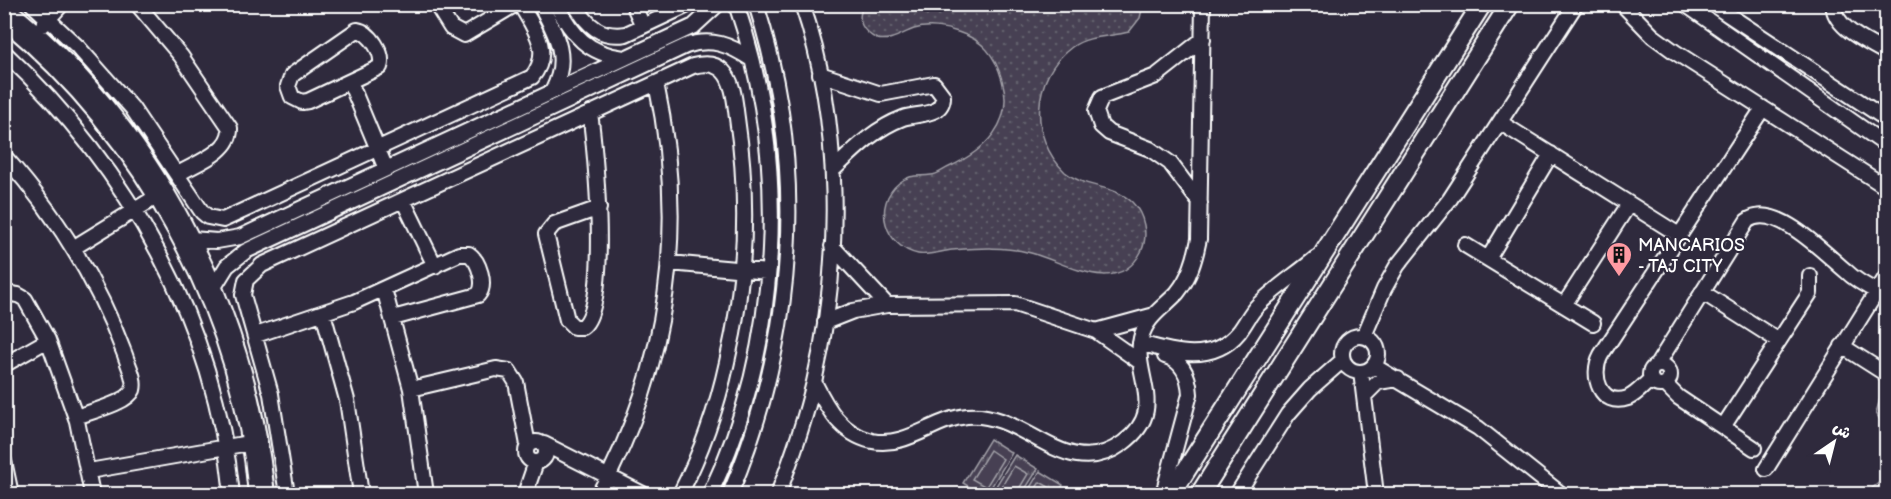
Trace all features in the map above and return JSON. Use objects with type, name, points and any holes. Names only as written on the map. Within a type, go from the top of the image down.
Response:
[{"type":"main road","points":[[1171,495],[1482,4]]},
{"type":"main road","points":[[1200,495],[1510,4]]},
{"type":"street","points":[[32,4],[119,92],[178,174],[202,212],[208,217],[223,220],[532,77],[539,69],[543,50],[540,40],[518,4],[465,35],[451,28],[436,4]]},
{"type":"street","points":[[37,32],[62,4]]},
{"type":"street","points":[[137,4],[181,56],[230,128],[229,139],[223,147],[178,174]]},
{"type":"street","points":[[540,4],[555,33],[562,56],[562,68],[553,90]]},
{"type":"street","points":[[556,4],[567,25],[586,45],[604,54],[624,58]]},
{"type":"street","points":[[575,4],[589,25],[607,34],[626,34],[690,4]]},
{"type":"street","points":[[633,4],[643,26]]},
{"type":"street","points":[[192,238],[217,241],[240,237],[694,26],[718,4]]},
{"type":"street","points":[[710,495],[727,454],[750,382],[764,309],[768,272],[769,174],[764,127],[751,59],[736,4]]},
{"type":"street","points":[[730,495],[766,393],[782,320],[789,246],[788,171],[779,98],[756,4]]},
{"type":"street","points":[[1096,332],[1151,316],[1169,301],[1188,276],[1199,239],[1203,4]]},
{"type":"street","points":[[1364,336],[1384,289],[1397,266],[1450,199],[1576,4]]},
{"type":"street","points":[[1622,4],[1653,36],[1675,52],[1887,187]]},
{"type":"street","points":[[1685,4],[1887,145]]},
{"type":"street","points":[[1712,4],[1887,118]]},
{"type":"street","points":[[1833,4],[1834,14],[1843,25],[1887,53]]},
{"type":"street","points":[[4,5],[37,32],[68,63],[124,128],[149,164],[192,238],[214,287],[238,351],[250,399],[267,495]]},
{"type":"street","points":[[778,495],[814,382],[825,322],[832,246],[833,170],[820,74],[802,5]]},
{"type":"street","points":[[4,21],[79,93],[132,161],[156,197],[204,291],[238,391],[249,443],[256,495]]},
{"type":"street","points":[[362,30],[369,35],[382,64],[377,69],[350,82],[302,102],[292,97],[288,86],[292,75],[353,32],[362,30]]},
{"type":"street","points":[[1200,203],[1170,164],[1150,149],[1109,133],[1101,126],[1096,111],[1102,97],[1112,91],[1142,83],[1156,76],[1203,39]]},
{"type":"street","points":[[214,287],[236,257],[686,46],[702,42],[718,42],[734,48],[751,59]]},
{"type":"street","points":[[4,52],[32,78],[81,133],[135,209],[156,246],[191,324],[208,375],[226,447],[232,495]]},
{"type":"street","points":[[287,495],[272,394],[243,295],[246,280],[255,268],[701,64],[717,67],[728,78],[736,111],[742,164],[744,217],[742,270],[734,332],[719,393],[699,453],[680,495]]},
{"type":"street","points":[[820,74],[881,94],[934,84],[944,96],[941,106],[933,112],[908,116],[879,128],[833,170]]},
{"type":"street","points":[[350,82],[386,169]]},
{"type":"street","points":[[599,495],[625,444],[650,373],[664,309],[670,263],[671,172],[656,83]]},
{"type":"street","points":[[1658,382],[1632,396],[1618,399],[1599,389],[1596,382],[1596,368],[1679,235],[1763,108]]},
{"type":"street","points":[[590,113],[599,208],[597,264],[590,319],[582,327],[574,327],[567,320],[546,234],[554,224],[599,208]]},
{"type":"street","points":[[1501,123],[1679,235]]},
{"type":"street","points":[[1488,259],[1551,154]]},
{"type":"street","points":[[4,156],[36,193],[73,248],[101,299],[134,380],[133,390],[127,398],[76,417]]},
{"type":"street","points":[[769,174],[788,171]]},
{"type":"street","points":[[73,248],[156,197]]},
{"type":"street","points":[[403,200],[435,266]]},
{"type":"street","points":[[1563,305],[1629,204]]},
{"type":"street","points":[[1754,448],[1678,397],[1658,382],[1651,371],[1658,365],[1747,221],[1762,216],[1780,222],[1813,242],[1854,278],[1878,292]]},
{"type":"street","points":[[305,223],[313,241]]},
{"type":"street","points":[[1465,245],[1593,323]]},
{"type":"street","points":[[832,246],[887,305]]},
{"type":"street","points":[[825,322],[853,311],[887,305],[1008,303],[1025,306],[1140,351],[1179,358],[1210,351],[1230,341],[1259,304],[1327,249]]},
{"type":"street","points":[[256,335],[323,313],[384,289],[459,254],[469,254],[476,261],[483,284],[481,292],[474,297],[393,318]]},
{"type":"street","points":[[670,263],[768,272]]},
{"type":"street","points":[[1724,427],[1810,293],[1810,276]]},
{"type":"street","points":[[1766,469],[1887,277]]},
{"type":"street","points":[[384,289],[411,389],[426,495]]},
{"type":"street","points":[[1702,292],[1779,341]]},
{"type":"street","points":[[4,293],[18,295],[25,299],[48,340],[76,417],[89,471],[92,495]]},
{"type":"street","points":[[323,313],[347,400],[361,495]]},
{"type":"street","points":[[814,382],[825,404],[843,427],[872,441],[905,440],[953,418],[986,417],[1013,425],[1061,452],[1090,456],[1111,450],[1124,442],[1144,415],[1147,389],[1140,351],[1151,316]]},
{"type":"street","points":[[1364,336],[1376,345],[1377,359],[1374,366],[1361,372],[1353,371],[1342,360],[1341,352],[1349,339],[1364,336]]},
{"type":"street","points":[[4,365],[48,340]]},
{"type":"street","points":[[1842,346],[1887,374]]},
{"type":"street","points":[[1163,495],[1190,394],[1188,380],[1179,358]]},
{"type":"street","points":[[1238,495],[1288,414],[1310,389],[1342,360]]},
{"type":"street","points":[[1374,366],[1478,428],[1561,495]]},
{"type":"street","points":[[411,389],[496,369],[509,371],[516,382],[528,445],[526,455],[536,462]]},
{"type":"street","points":[[1361,372],[1376,495]]},
{"type":"street","points":[[1364,396],[1378,382],[1398,379]]},
{"type":"street","points":[[250,399],[272,394]]},
{"type":"street","points":[[528,445],[536,441],[544,444],[643,495]]},
{"type":"street","points":[[89,471],[249,443]]},
{"type":"street","points":[[525,495],[536,462],[546,457],[547,450],[544,444]]},
{"type":"street","points":[[4,461],[9,491]]},
{"type":"green space","points":[[864,5],[1143,5],[1140,18],[1129,32],[1085,40],[1072,47],[1058,60],[1042,91],[1040,108],[1045,142],[1053,158],[1065,172],[1081,181],[1124,196],[1140,212],[1145,239],[1141,252],[1131,266],[1118,273],[1105,275],[1074,269],[1031,253],[1002,248],[918,254],[897,243],[890,234],[884,213],[891,192],[903,180],[938,173],[974,153],[985,144],[1000,122],[1005,95],[996,63],[987,50],[974,39],[953,30],[931,27],[914,29],[892,38],[877,39],[864,29],[860,21]]},
{"type":"green space","points":[[1881,395],[1886,403],[1886,430],[1876,413]]},
{"type":"green space","points":[[990,439],[1012,453],[987,494],[981,494],[963,483]]},
{"type":"green space","points":[[990,450],[1003,459],[986,487],[972,479]]},
{"type":"green space","points":[[1015,455],[1038,469],[1022,494],[991,494]]},
{"type":"green space","points":[[1014,466],[1028,474],[1016,494],[997,494]]},
{"type":"green space","points":[[1040,471],[1063,485],[1058,494],[1026,494]]},
{"type":"green space","points":[[1886,477],[1886,494],[1865,494]]},
{"type":"green space","points":[[1040,482],[1054,490],[1051,494],[1032,494]]},
{"type":"place","name":"MANCARIOS - TAJ CITY","points":[[1619,278]]}]
